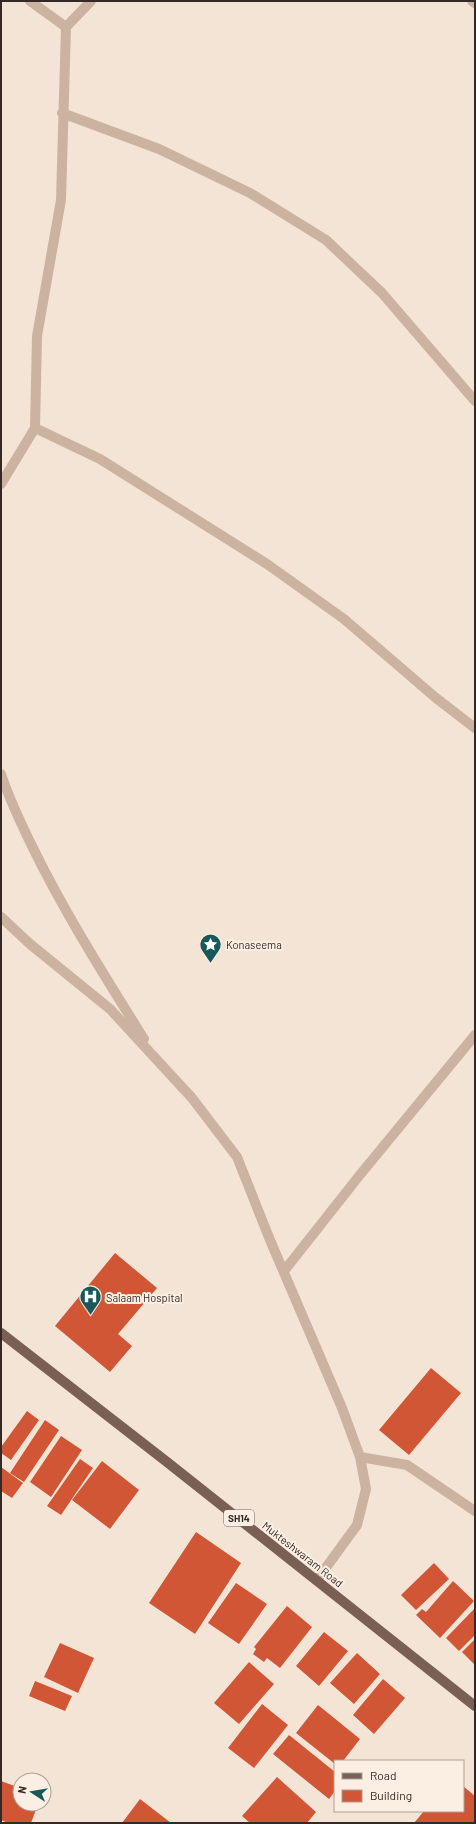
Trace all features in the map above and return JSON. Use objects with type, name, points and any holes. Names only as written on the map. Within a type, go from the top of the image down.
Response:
[{"type":"main road","name":"Mukteshwaram Road","points":[[1,1333],[317,1580],[475,1706]]},
{"type":"street","points":[[30,1],[66,27]]},
{"type":"street","points":[[1,484],[35,428],[37,336],[61,200],[62,113],[66,27],[91,1]]},
{"type":"street","points":[[62,113],[159,149],[250,193],[326,240],[382,293],[475,401]]},
{"type":"street","points":[[35,428],[100,459],[267,564],[344,619],[436,698],[475,728]]},
{"type":"street","points":[[1,774],[8,796],[43,870],[69,919],[156,1058]]},
{"type":"street","points":[[1,917],[30,944],[110,1009],[192,1098],[237,1157],[342,1408],[360,1457],[366,1489],[357,1525],[317,1580]]},
{"type":"street","points":[[284,1271],[359,1176],[475,1035]]},
{"type":"street","points":[[360,1457],[407,1465],[475,1510]]},
{"type":"building","points":[[115,1253],[157,1288],[118,1334],[132,1346],[110,1372],[55,1326]]},
{"type":"building","points":[[431,1368],[461,1393],[409,1455],[379,1430]]},
{"type":"building","points":[[27,1411],[39,1420],[11,1460],[1,1453],[1,1447]]},
{"type":"building","points":[[45,1420],[59,1430],[24,1482],[10,1473]]},
{"type":"building","points":[[61,1436],[82,1450],[51,1497],[30,1482]]},
{"type":"building","points":[[80,1459],[93,1468],[61,1515],[47,1506]]},
{"type":"building","points":[[102,1461],[139,1490],[110,1529],[72,1500]]},
{"type":"building","points":[[1,1467],[23,1483],[12,1498],[1,1491]]},
{"type":"building","points":[[196,1532],[241,1563],[195,1634],[149,1603]]},
{"type":"building","points":[[434,1563],[449,1579],[416,1610],[401,1595]]},
{"type":"building","points":[[453,1581],[474,1601],[440,1638],[416,1615],[422,1609],[426,1612]]},
{"type":"building","points":[[236,1583],[267,1604],[239,1644],[208,1623]]},
{"type":"building","points":[[287,1606],[312,1627],[280,1668],[267,1658],[264,1662],[253,1654],[256,1649],[254,1647]]},
{"type":"building","points":[[475,1608],[475,1635],[459,1651],[446,1638]]},
{"type":"building","points":[[324,1632],[348,1651],[319,1686],[296,1666]]},
{"type":"building","points":[[475,1639],[475,1665],[462,1652]]},
{"type":"building","points":[[60,1643],[94,1658],[78,1693],[44,1677]]},
{"type":"building","points":[[357,1653],[380,1674],[354,1704],[330,1683]]},
{"type":"building","points":[[249,1662],[274,1684],[239,1724],[214,1703]]},
{"type":"building","points":[[383,1679],[405,1698],[374,1734],[353,1715]]},
{"type":"building","points":[[35,1681],[72,1696],[65,1711],[29,1696]]},
{"type":"building","points":[[262,1704],[288,1725],[254,1768],[228,1748]]},
{"type":"building","points":[[318,1705],[360,1739],[344,1760],[334,1760],[334,1763],[296,1733]]},
{"type":"building","points":[[289,1735],[334,1771],[334,1792],[329,1799],[273,1754]]},
{"type":"building","points":[[277,1777],[316,1812],[307,1823],[250,1823],[242,1816]]},
{"type":"building","points":[[1,1781],[12,1785],[12,1812],[35,1812],[31,1823],[8,1823],[1,1820]]},
{"type":"building","points":[[464,1787],[475,1796],[475,1823],[414,1823],[423,1812],[464,1812]]},
{"type":"building","points":[[140,1799],[171,1823],[122,1823]]},
{"type":"place","name":"Konaseema","points":[[211,964]]},
{"type":"place","name":"Salaam Hospital","points":[[90,1316]]}]
